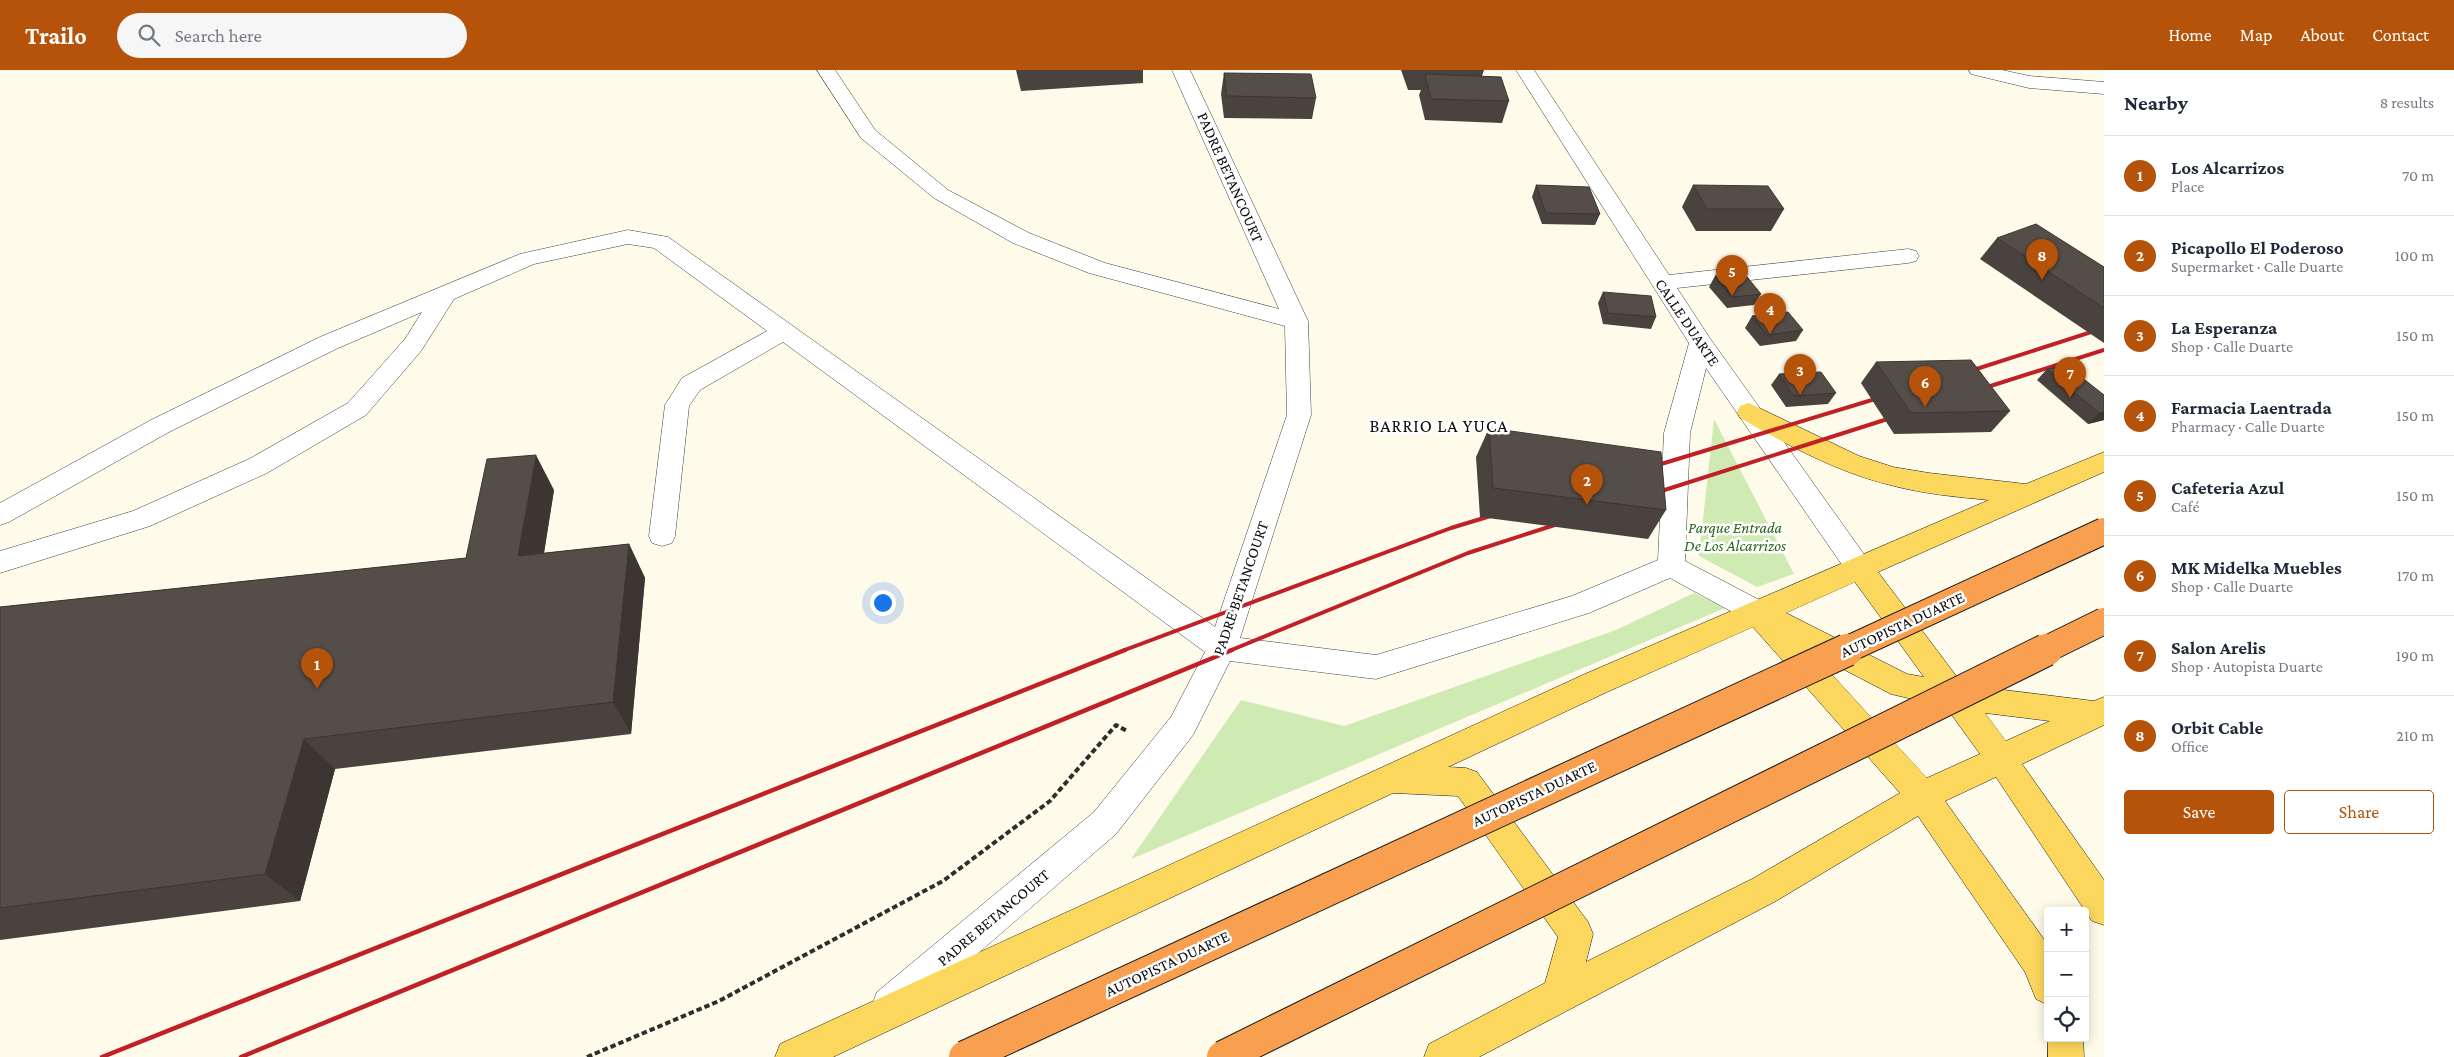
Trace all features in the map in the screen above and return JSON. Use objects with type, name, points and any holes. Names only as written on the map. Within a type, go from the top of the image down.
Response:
[{"type":"highway","name":"AUTOPISTA DUARTE","points":[[965,1057],[2104,531]]},
{"type":"highway","points":[[1223,1057],[2104,621]]},
{"type":"main road","points":[[1749,412],[1805,443],[1849,462],[1877,471],[1914,481],[2027,494]]},
{"type":"main road","points":[[793,1057],[1596,683],[2104,461]]},
{"type":"main road","points":[[1859,567],[1952,696],[2002,760],[2104,909]]},
{"type":"main road","points":[[1757,612],[1902,685],[1952,696],[2101,712]]},
{"type":"main road","points":[[1757,612],[1923,796],[2038,961],[2044,977]]},
{"type":"main road","points":[[1442,1057],[1560,994],[1764,890],[1923,796],[2101,712]]},
{"type":"main road","points":[[1392,778],[1466,782],[1576,934],[1560,994]]},
{"type":"main road","points":[[2065,1042],[2066,1057]]},
{"type":"street","points":[[826,70],[868,134],[941,194],[1021,238],[1098,268],[1296,321]]},
{"type":"street","name":"PADRE BETANCOURT","points":[[868,1023],[1105,823],[1182,726],[1222,648],[1299,415],[1296,321],[1182,70]]},
{"type":"street","name":"CALLE DUARTE","points":[[1525,70],[1701,343],[1859,567]]},
{"type":"street","points":[[1978,70],[2028,82],[2104,88]]},
{"type":"street","points":[[0,515],[160,426],[328,343],[528,259],[628,237],[660,242],[1222,648],[1376,668],[1579,605],[1671,566]]},
{"type":"street","points":[[1662,283],[1908,256]]},
{"type":"street","points":[[0,562],[141,519],[258,466],[357,409],[413,345],[446,293]]},
{"type":"street","points":[[662,536],[676,405],[691,384],[784,331]]},
{"type":"street","points":[[1671,566],[1677,433],[1701,343]]},
{"type":"street","points":[[1671,566],[1757,612]]},
{"type":"path","points":[[587,1057],[719,1001],[943,881],[1050,801],[1116,725],[1161,752]]},
{"type":"green space","name":"Parque Entrada De Los Alcarrizos","points":[[1714,419],[1794,574],[1757,587],[1699,556]]},
{"type":"green space","points":[[1694,593],[1725,608],[1131,859],[1241,700],[1344,726],[1616,630]]},
{"type":"building","points":[[1224,73],[1311,74],[1316,98],[1227,96]]},
{"type":"building","points":[[1425,74],[1501,77],[1509,101],[1431,99]]},
{"type":"building","points":[[1536,185],[1589,187],[1600,214],[1546,213]]},
{"type":"building","points":[[1693,185],[1768,186],[1784,209],[1707,209]]},
{"type":"building","points":[[2036,224],[2104,267],[2104,308],[1997,238]]},
{"type":"building","points":[[1743,272],[1761,294],[1733,297],[1715,276]]},
{"type":"building","points":[[1603,292],[1651,296],[1656,317],[1608,313]]},
{"type":"building","points":[[1788,312],[1803,330],[1767,335],[1752,316]]},
{"type":"building","points":[[1971,360],[2010,411],[1911,413],[1876,362]]},
{"type":"building","points":[[2066,365],[2104,395],[2104,412],[2099,413],[2047,369]]},
{"type":"building","points":[[1821,372],[1836,393],[1794,396],[1779,374]]},
{"type":"building","points":[[1489,428],[1661,452],[1666,510],[1493,488]]},
{"type":"building","points":[[536,455],[518,556],[629,544],[613,702],[304,739],[265,874],[0,908],[0,607],[466,558],[487,459]]},
{"type":"railway","points":[[1964,373],[2104,328]]},
{"type":"railway","points":[[1978,390],[2104,350]]},
{"type":"railway","points":[[1648,468],[1885,396]]},
{"type":"railway","points":[[1652,494],[1897,416]]},
{"type":"railway","points":[[1122,651],[1451,528],[1497,514]]},
{"type":"railway","points":[[1229,651],[1468,553],[1564,522]]},
{"type":"railway","points":[[102,1057],[1125,650]]},
{"type":"railway","points":[[241,1057],[1232,650]]},
{"type":"place","name":"Orbit Cable","points":[[2042,280]]},
{"type":"place","name":"Cafeteria Azul","points":[[1732,296]]},
{"type":"place","name":"Farmacia Laentrada","points":[[1770,334]]},
{"type":"place","name":"La Esperanza","points":[[1800,395]]},
{"type":"place","name":"Salon Arelis","points":[[2070,398]]},
{"type":"place","name":"MK Midelka Muebles","points":[[1925,407]]},
{"type":"place","name":"Picapollo El Poderoso","points":[[1587,505]]},
{"type":"place","name":"Los Alcarrizos","points":[[317,689]]},
{"type":"district","name":"BARRIO LA YUCA","points":[[1439,426]]}]
